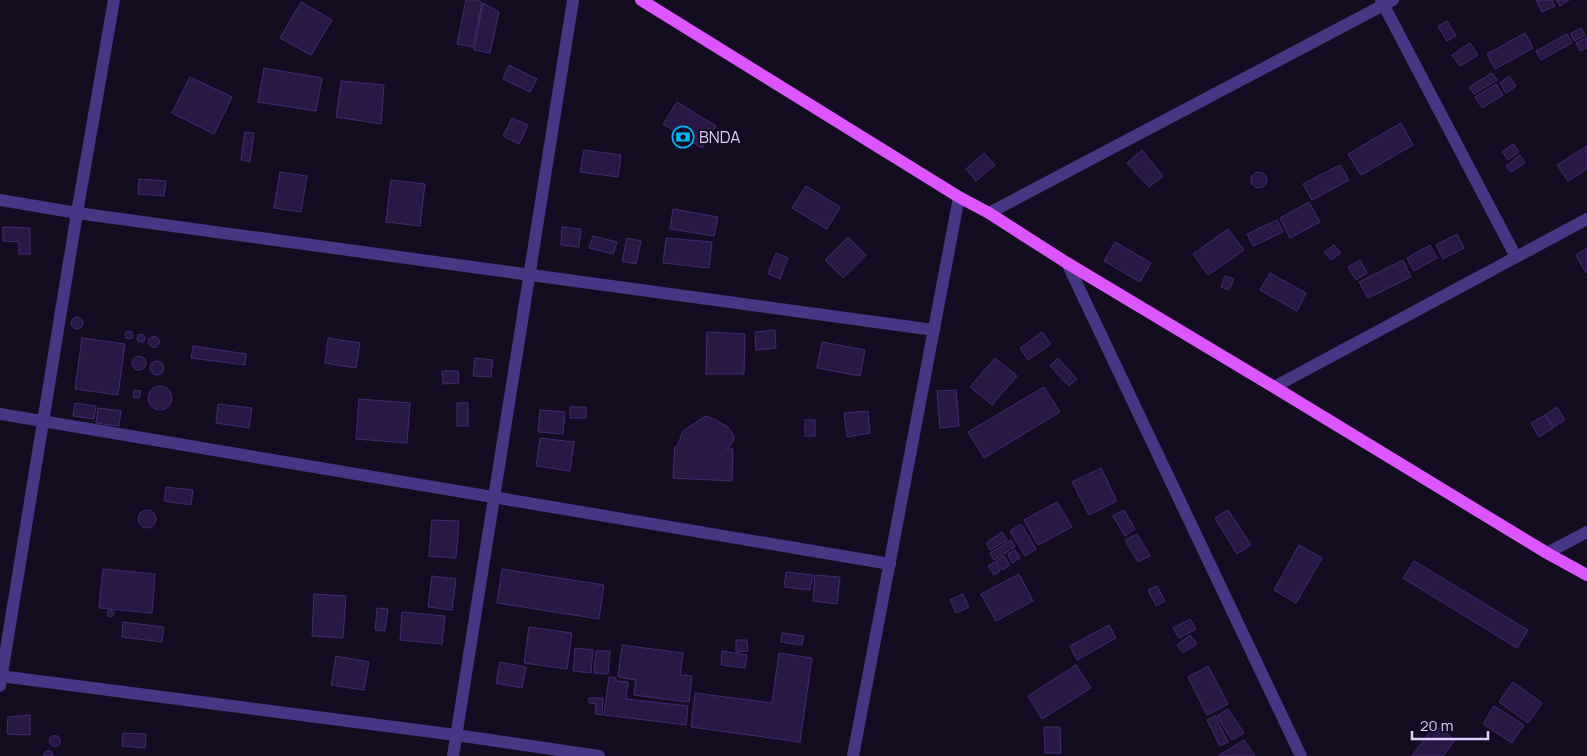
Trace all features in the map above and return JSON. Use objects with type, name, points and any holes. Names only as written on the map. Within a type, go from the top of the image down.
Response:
[{"type":"main road","points":[[641,0],[959,197],[989,213],[1067,263],[1547,553],[1587,575]]},
{"type":"street","points":[[114,0],[0,679],[456,735],[600,756]]},
{"type":"street","points":[[453,756],[572,0]]},
{"type":"street","points":[[989,213],[1386,2],[1516,257]]},
{"type":"street","points":[[853,756],[959,197]]},
{"type":"street","points":[[0,200],[77,213],[934,330]]},
{"type":"street","points":[[1274,387],[1587,219]]},
{"type":"street","points":[[1067,263],[1301,756]]},
{"type":"street","points":[[0,414],[890,564]]},
{"type":"street","points":[[1547,553],[1587,532]]},
{"type":"building","points":[[466,0],[478,0],[482,3],[473,47],[457,44]]},
{"type":"building","points":[[1536,0],[1552,0],[1555,6],[1542,12]]},
{"type":"building","points":[[1556,0],[1569,0],[1560,6]]},
{"type":"building","points":[[301,2],[332,20],[311,55],[280,38]]},
{"type":"building","points":[[483,3],[499,12],[490,53],[474,50]]},
{"type":"building","points":[[1447,21],[1456,36],[1447,41],[1438,26]]},
{"type":"building","points":[[1581,28],[1585,35],[1574,41],[1571,33]]},
{"type":"building","points":[[1525,33],[1533,48],[1495,69],[1487,54]]},
{"type":"building","points":[[1567,34],[1572,43],[1541,60],[1536,51]]},
{"type":"building","points":[[1587,37],[1587,48],[1580,51],[1576,43]]},
{"type":"building","points":[[1470,43],[1478,55],[1460,66],[1452,55]]},
{"type":"building","points":[[509,65],[537,79],[530,92],[503,79]]},
{"type":"building","points":[[264,68],[322,78],[316,111],[258,102]]},
{"type":"building","points":[[1492,73],[1497,80],[1474,94],[1469,87]]},
{"type":"building","points":[[1509,76],[1516,86],[1506,93],[1500,83]]},
{"type":"building","points":[[190,77],[232,97],[214,134],[172,113]]},
{"type":"building","points":[[341,81],[384,85],[381,124],[336,117]]},
{"type":"building","points":[[1496,84],[1503,95],[1482,108],[1475,97]]},
{"type":"building","points":[[677,102],[716,126],[702,148],[663,124]]},
{"type":"building","points":[[512,118],[528,125],[519,144],[503,136]]},
{"type":"building","points":[[1401,123],[1413,145],[1361,175],[1348,154]]},
{"type":"building","points":[[245,132],[254,133],[250,162],[241,160]]},
{"type":"building","points":[[1513,144],[1519,152],[1508,160],[1502,152]]},
{"type":"building","points":[[1587,146],[1587,169],[1568,181],[1557,165]]},
{"type":"building","points":[[584,150],[621,155],[618,177],[580,172]]},
{"type":"building","points":[[1142,150],[1163,176],[1149,187],[1127,163]]},
{"type":"building","points":[[984,153],[995,165],[976,181],[966,169]]},
{"type":"building","points":[[1520,155],[1525,163],[1511,172],[1506,166]]},
{"type":"building","points":[[1340,165],[1349,180],[1312,200],[1303,184]]},
{"type":"building","points":[[280,172],[307,176],[301,212],[274,208]]},
{"type":"building","points":[[1259,172],[1265,174],[1267,180],[1265,186],[1259,188],[1253,186],[1251,180],[1253,174]]},
{"type":"building","points":[[139,179],[166,181],[164,196],[138,194]]},
{"type":"building","points":[[391,180],[425,184],[420,226],[386,222]]},
{"type":"building","points":[[806,186],[840,207],[827,229],[792,208]]},
{"type":"building","points":[[1309,202],[1320,222],[1290,238],[1280,218]]},
{"type":"building","points":[[673,209],[718,217],[714,236],[670,229]]},
{"type":"building","points":[[1277,220],[1283,232],[1253,246],[1247,234]]},
{"type":"building","points":[[3,227],[30,228],[30,254],[19,254],[19,242],[3,241]]},
{"type":"building","points":[[562,227],[581,229],[579,247],[561,245]]},
{"type":"building","points":[[1228,229],[1244,250],[1208,275],[1193,254]]},
{"type":"building","points":[[1457,234],[1464,248],[1443,259],[1436,245]]},
{"type":"building","points":[[593,236],[617,242],[613,254],[589,248]]},
{"type":"building","points":[[848,237],[866,255],[843,278],[825,260]]},
{"type":"building","points":[[627,238],[641,241],[636,264],[622,261]]},
{"type":"building","points":[[666,238],[712,242],[709,268],[663,263]]},
{"type":"building","points":[[1115,242],[1151,263],[1140,282],[1104,261]]},
{"type":"building","points":[[1334,245],[1341,253],[1331,260],[1324,252]]},
{"type":"building","points":[[1430,245],[1437,258],[1414,271],[1407,258]]},
{"type":"building","points":[[1587,248],[1587,272],[1586,273],[1576,255]]},
{"type":"building","points":[[776,253],[788,258],[780,279],[768,274]]},
{"type":"building","points":[[1360,260],[1367,273],[1356,280],[1348,267]]},
{"type":"building","points":[[1403,260],[1411,277],[1368,298],[1359,282]]},
{"type":"building","points":[[1270,273],[1306,293],[1297,311],[1260,290]]},
{"type":"building","points":[[1225,276],[1234,279],[1229,290],[1221,287]]},
{"type":"building","points":[[75,317],[79,317],[83,323],[79,329],[75,329],[71,325],[71,321]]},
{"type":"building","points":[[775,330],[776,348],[756,350],[755,332]]},
{"type":"building","points":[[129,331],[133,335],[129,339],[125,335]]},
{"type":"building","points":[[707,332],[745,334],[744,374],[706,374]]},
{"type":"building","points":[[1042,332],[1051,344],[1028,360],[1020,348]]},
{"type":"building","points":[[141,334],[145,338],[141,342],[137,338]]},
{"type":"building","points":[[154,336],[160,342],[154,348],[148,342]]},
{"type":"building","points":[[82,338],[125,344],[118,395],[75,389]]},
{"type":"building","points":[[328,338],[360,343],[356,368],[325,363]]},
{"type":"building","points":[[822,342],[865,350],[860,376],[817,368]]},
{"type":"building","points":[[193,346],[246,354],[245,365],[191,358]]},
{"type":"building","points":[[139,356],[144,358],[146,363],[144,368],[139,370],[134,368],[132,363],[134,358]]},
{"type":"building","points":[[475,358],[493,360],[491,377],[473,376]]},
{"type":"building","points":[[995,358],[1017,376],[992,405],[970,387]]},
{"type":"building","points":[[1058,358],[1077,379],[1069,386],[1050,366]]},
{"type":"building","points":[[154,361],[160,361],[164,368],[160,375],[154,375],[150,371],[150,365]]},
{"type":"building","points":[[442,371],[458,371],[459,383],[443,384]]},
{"type":"building","points":[[160,386],[165,387],[171,393],[171,403],[165,409],[160,410],[155,409],[149,403],[148,398],[149,393],[155,387]]},
{"type":"building","points":[[1044,387],[1060,412],[984,458],[968,432]]},
{"type":"building","points":[[134,390],[141,391],[139,398],[133,397]]},
{"type":"building","points":[[956,390],[959,426],[940,428],[937,391]]},
{"type":"building","points":[[359,399],[410,403],[407,443],[356,439]]},
{"type":"building","points":[[75,403],[96,406],[94,419],[73,416]]},
{"type":"building","points":[[457,403],[468,403],[468,426],[457,426]]},
{"type":"building","points":[[218,404],[252,408],[249,428],[216,423]]},
{"type":"building","points":[[570,407],[586,407],[586,418],[570,418]]},
{"type":"building","points":[[1557,407],[1565,420],[1554,427],[1545,415]]},
{"type":"building","points":[[98,408],[121,411],[119,426],[96,423]]},
{"type":"building","points":[[540,410],[565,412],[563,434],[538,432]]},
{"type":"building","points":[[868,411],[870,433],[847,437],[844,413]]},
{"type":"building","points":[[1545,415],[1553,428],[1539,437],[1531,423]]},
{"type":"building","points":[[706,416],[728,427],[734,436],[733,442],[727,449],[733,449],[732,481],[673,478],[675,446],[677,447],[683,431]]},
{"type":"building","points":[[805,420],[815,420],[815,436],[805,436]]},
{"type":"building","points":[[540,438],[574,442],[570,471],[536,466]]},
{"type":"building","points":[[1101,468],[1117,501],[1089,515],[1072,482]]},
{"type":"building","points":[[166,487],[193,490],[191,505],[164,501]]},
{"type":"building","points":[[1057,502],[1072,527],[1038,545],[1024,520]]},
{"type":"building","points":[[143,510],[151,510],[156,515],[154,526],[143,528],[138,523],[138,515]]},
{"type":"building","points":[[1124,510],[1135,529],[1125,536],[1113,516]]},
{"type":"building","points":[[1228,510],[1251,545],[1237,554],[1215,518]]},
{"type":"building","points":[[432,520],[459,521],[456,558],[429,556]]},
{"type":"building","points":[[1021,524],[1036,549],[1025,556],[1010,531]]},
{"type":"building","points":[[1002,532],[1007,540],[990,550],[986,543]]},
{"type":"building","points":[[1137,534],[1150,556],[1138,562],[1125,540]]},
{"type":"building","points":[[1011,540],[1015,547],[994,560],[990,553]]},
{"type":"building","points":[[1299,545],[1322,558],[1296,603],[1274,590]]},
{"type":"building","points":[[1015,550],[1020,558],[1012,563],[1008,554]]},
{"type":"building","points":[[1004,556],[1010,565],[1002,570],[996,561]]},
{"type":"building","points":[[1414,561],[1528,630],[1517,648],[1403,578]]},
{"type":"building","points":[[995,562],[1000,571],[994,575],[988,566]]},
{"type":"building","points":[[103,569],[155,574],[152,613],[99,608]]},
{"type":"building","points":[[502,569],[604,585],[599,619],[497,603]]},
{"type":"building","points":[[786,572],[813,575],[810,590],[784,587]]},
{"type":"building","points":[[1019,574],[1033,601],[996,621],[981,594]]},
{"type":"building","points":[[815,575],[840,577],[837,604],[813,601]]},
{"type":"building","points":[[432,576],[456,579],[452,610],[428,607]]},
{"type":"building","points":[[1157,586],[1165,601],[1156,606],[1148,590]]},
{"type":"building","points":[[314,594],[346,596],[343,638],[312,636]]},
{"type":"building","points":[[963,594],[969,607],[956,613],[950,600]]},
{"type":"building","points":[[377,608],[388,609],[385,631],[375,630]]},
{"type":"building","points":[[108,611],[114,612],[113,616],[110,617],[107,615]]},
{"type":"building","points":[[402,612],[445,616],[442,644],[400,640]]},
{"type":"building","points":[[1190,619],[1196,629],[1179,638],[1173,628]]},
{"type":"building","points":[[123,622],[164,627],[162,642],[122,637]]},
{"type":"building","points":[[1109,625],[1116,638],[1077,660],[1070,646]]},
{"type":"building","points":[[529,627],[572,633],[567,669],[524,663]]},
{"type":"building","points":[[782,633],[804,636],[802,645],[781,642]]},
{"type":"building","points":[[1190,635],[1197,644],[1183,653],[1177,645]]},
{"type":"building","points":[[736,640],[747,640],[748,651],[736,652]]},
{"type":"building","points":[[622,645],[683,653],[680,675],[692,676],[689,702],[634,695],[636,680],[618,677]]},
{"type":"building","points":[[575,648],[593,650],[591,673],[573,671]]},
{"type":"building","points":[[596,651],[610,651],[608,674],[594,673]]},
{"type":"building","points":[[722,651],[747,655],[745,668],[721,665]]},
{"type":"building","points":[[779,653],[812,658],[800,742],[691,727],[695,693],[772,703]]},
{"type":"building","points":[[336,656],[369,662],[364,690],[331,685]]},
{"type":"building","points":[[500,662],[526,667],[522,688],[496,683]]},
{"type":"building","points":[[1076,665],[1091,688],[1042,719],[1028,696]]},
{"type":"building","points":[[1208,666],[1228,704],[1207,715],[1188,677]]},
{"type":"building","points":[[609,677],[616,678],[616,681],[628,682],[626,699],[688,706],[686,725],[604,715]]},
{"type":"building","points":[[1513,682],[1542,703],[1528,723],[1499,702]]},
{"type":"building","points":[[589,698],[603,698],[602,715],[595,714],[596,704],[589,703]]},
{"type":"building","points":[[1494,706],[1524,725],[1512,743],[1483,724]]},
{"type":"building","points":[[1228,709],[1244,733],[1232,740],[1217,716]]},
{"type":"building","points":[[30,715],[30,735],[7,734],[8,717]]},
{"type":"building","points":[[1215,716],[1228,742],[1220,746],[1207,720]]},
{"type":"building","points":[[1435,725],[1455,740],[1443,756],[1412,756]]},
{"type":"building","points":[[1044,727],[1060,727],[1061,753],[1045,753]]},
{"type":"building","points":[[123,733],[146,734],[145,748],[122,746]]},
{"type":"building","points":[[53,736],[57,736],[60,741],[59,745],[53,746],[50,743],[50,739]]},
{"type":"building","points":[[1244,740],[1255,756],[1218,756]]},
{"type":"building","points":[[46,751],[51,751],[54,756],[43,756]]},
{"type":"place","name":"BNDA","points":[[683,137]]}]
